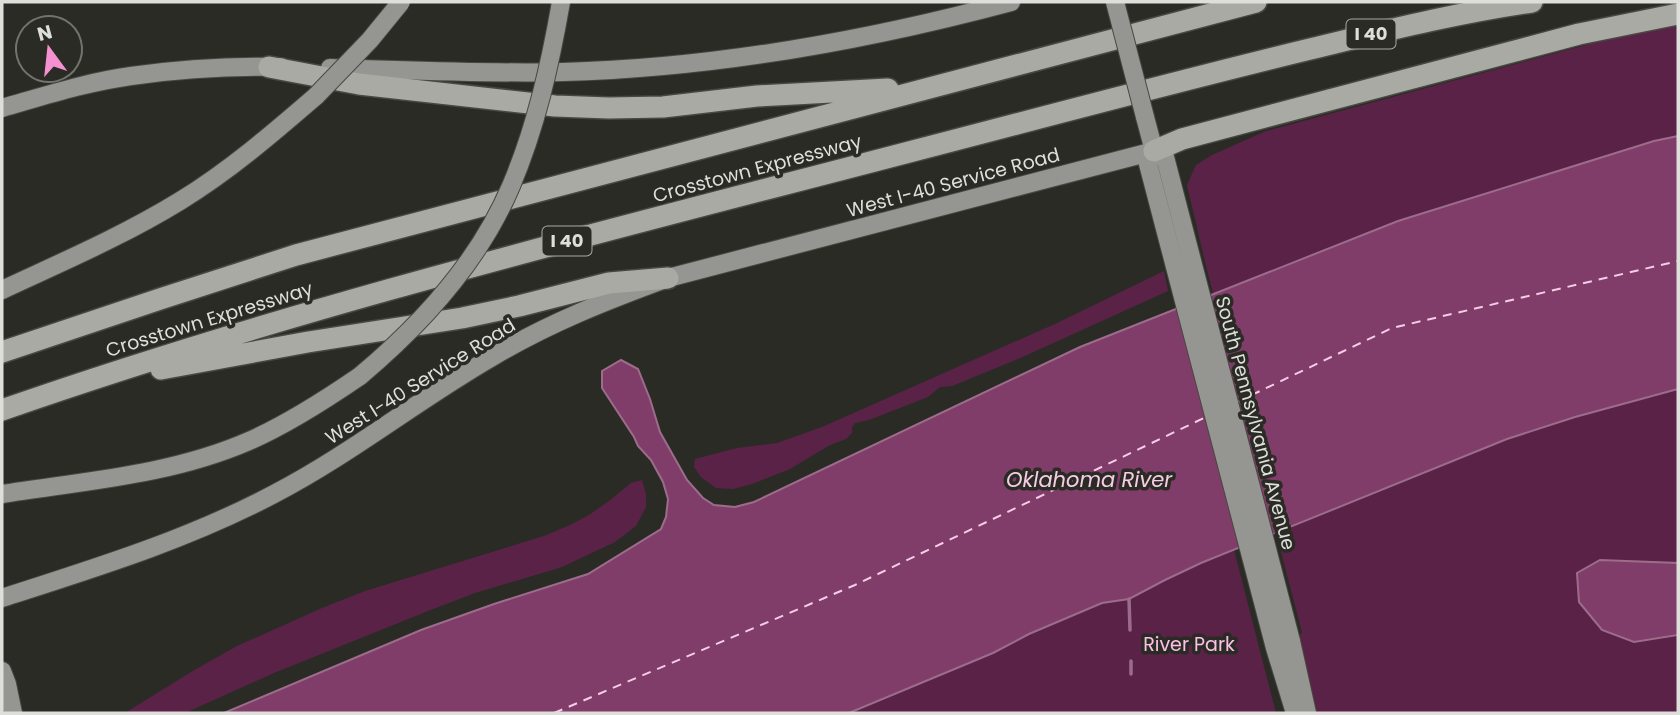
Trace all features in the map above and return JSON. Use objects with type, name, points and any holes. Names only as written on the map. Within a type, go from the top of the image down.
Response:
[{"type":"highway","name":"Crosstown Expressway","points":[[2,352],[296,255],[1256,2]]},
{"type":"highway","name":"Crosstown Expressway","points":[[2,410],[283,319],[444,274],[1280,56],[1423,22],[1532,2]]},
{"type":"highway","points":[[1154,151],[1182,139],[1579,34],[1678,14]]},
{"type":"highway","points":[[269,67],[359,84],[555,106],[608,108],[663,107],[757,96],[932,87]]},
{"type":"highway","points":[[73,385],[308,342],[462,318],[609,283],[668,278]]},
{"type":"main road","points":[[2,290],[118,236],[182,200],[253,150],[316,96],[370,40],[401,2]]},
{"type":"main road","points":[[2,494],[134,474],[215,454],[247,442],[283,425],[333,395],[360,376],[408,334],[464,268],[510,188],[538,112],[561,2]]},
{"type":"main road","points":[[2,108],[130,76],[200,69],[269,67],[563,72],[680,64],[848,40],[1011,2]]},
{"type":"main road","name":"South Pennsylvania Avenue","points":[[1115,2],[1154,151],[1147,164],[1164,190],[1283,645],[1295,713]]},
{"type":"main road","name":"West I-40 Service Road","points":[[2,598],[175,540],[275,494],[324,466],[493,356],[562,320],[615,297],[668,278],[1154,151]]},
{"type":"main road","points":[[2,614],[19,592]]},
{"type":"main road","name":"South Pennsylvania Avenue","points":[[1283,645],[1307,713]]},
{"type":"main road","points":[[4,678],[13,713]]},
{"type":"green space","points":[[1678,26],[1678,713],[1317,713],[1298,639],[1302,632],[1187,185],[1196,165],[1266,131],[1616,37]]},
{"type":"green space","points":[[1164,271],[1168,291],[1018,359],[952,386],[940,387],[928,397],[855,423],[852,433],[846,439],[830,445],[790,469],[733,489],[716,488],[701,477],[694,467],[695,459],[737,448],[777,443],[822,427],[1055,324]]},
{"type":"green space","points":[[642,480],[646,507],[636,526],[615,542],[562,567],[475,593],[433,609],[274,673],[185,713],[125,713],[237,646],[365,591],[544,536],[589,515],[631,483]]},
{"type":"green space","name":"River Park","points":[[1234,550],[1276,713],[849,713],[993,653],[1029,634],[1102,603],[1129,599],[1168,578]]},
{"type":"water","name":"Oklahoma River","points":[[1678,136],[1678,389],[1507,439],[1201,563],[1129,599],[1102,603],[1029,634],[993,653],[849,713],[224,713],[421,630],[588,574],[661,529],[666,517],[668,499],[663,482],[602,388],[602,371],[621,360],[638,369],[660,432],[687,480],[703,498],[714,505],[735,507],[754,502],[1080,347],[1398,221],[1654,141]]},
{"type":"water","points":[[1600,560],[1678,563],[1678,635],[1634,642],[1602,630],[1579,602],[1577,573]]},
{"type":"waterway","points":[[1129,599],[1130,630]]},
{"type":"waterway","points":[[1131,661],[1131,674]]},
{"type":"ferry route","points":[[1237,402],[1392,328],[1678,261]]},
{"type":"ferry route","points":[[554,713],[855,585],[1206,417]]}]
